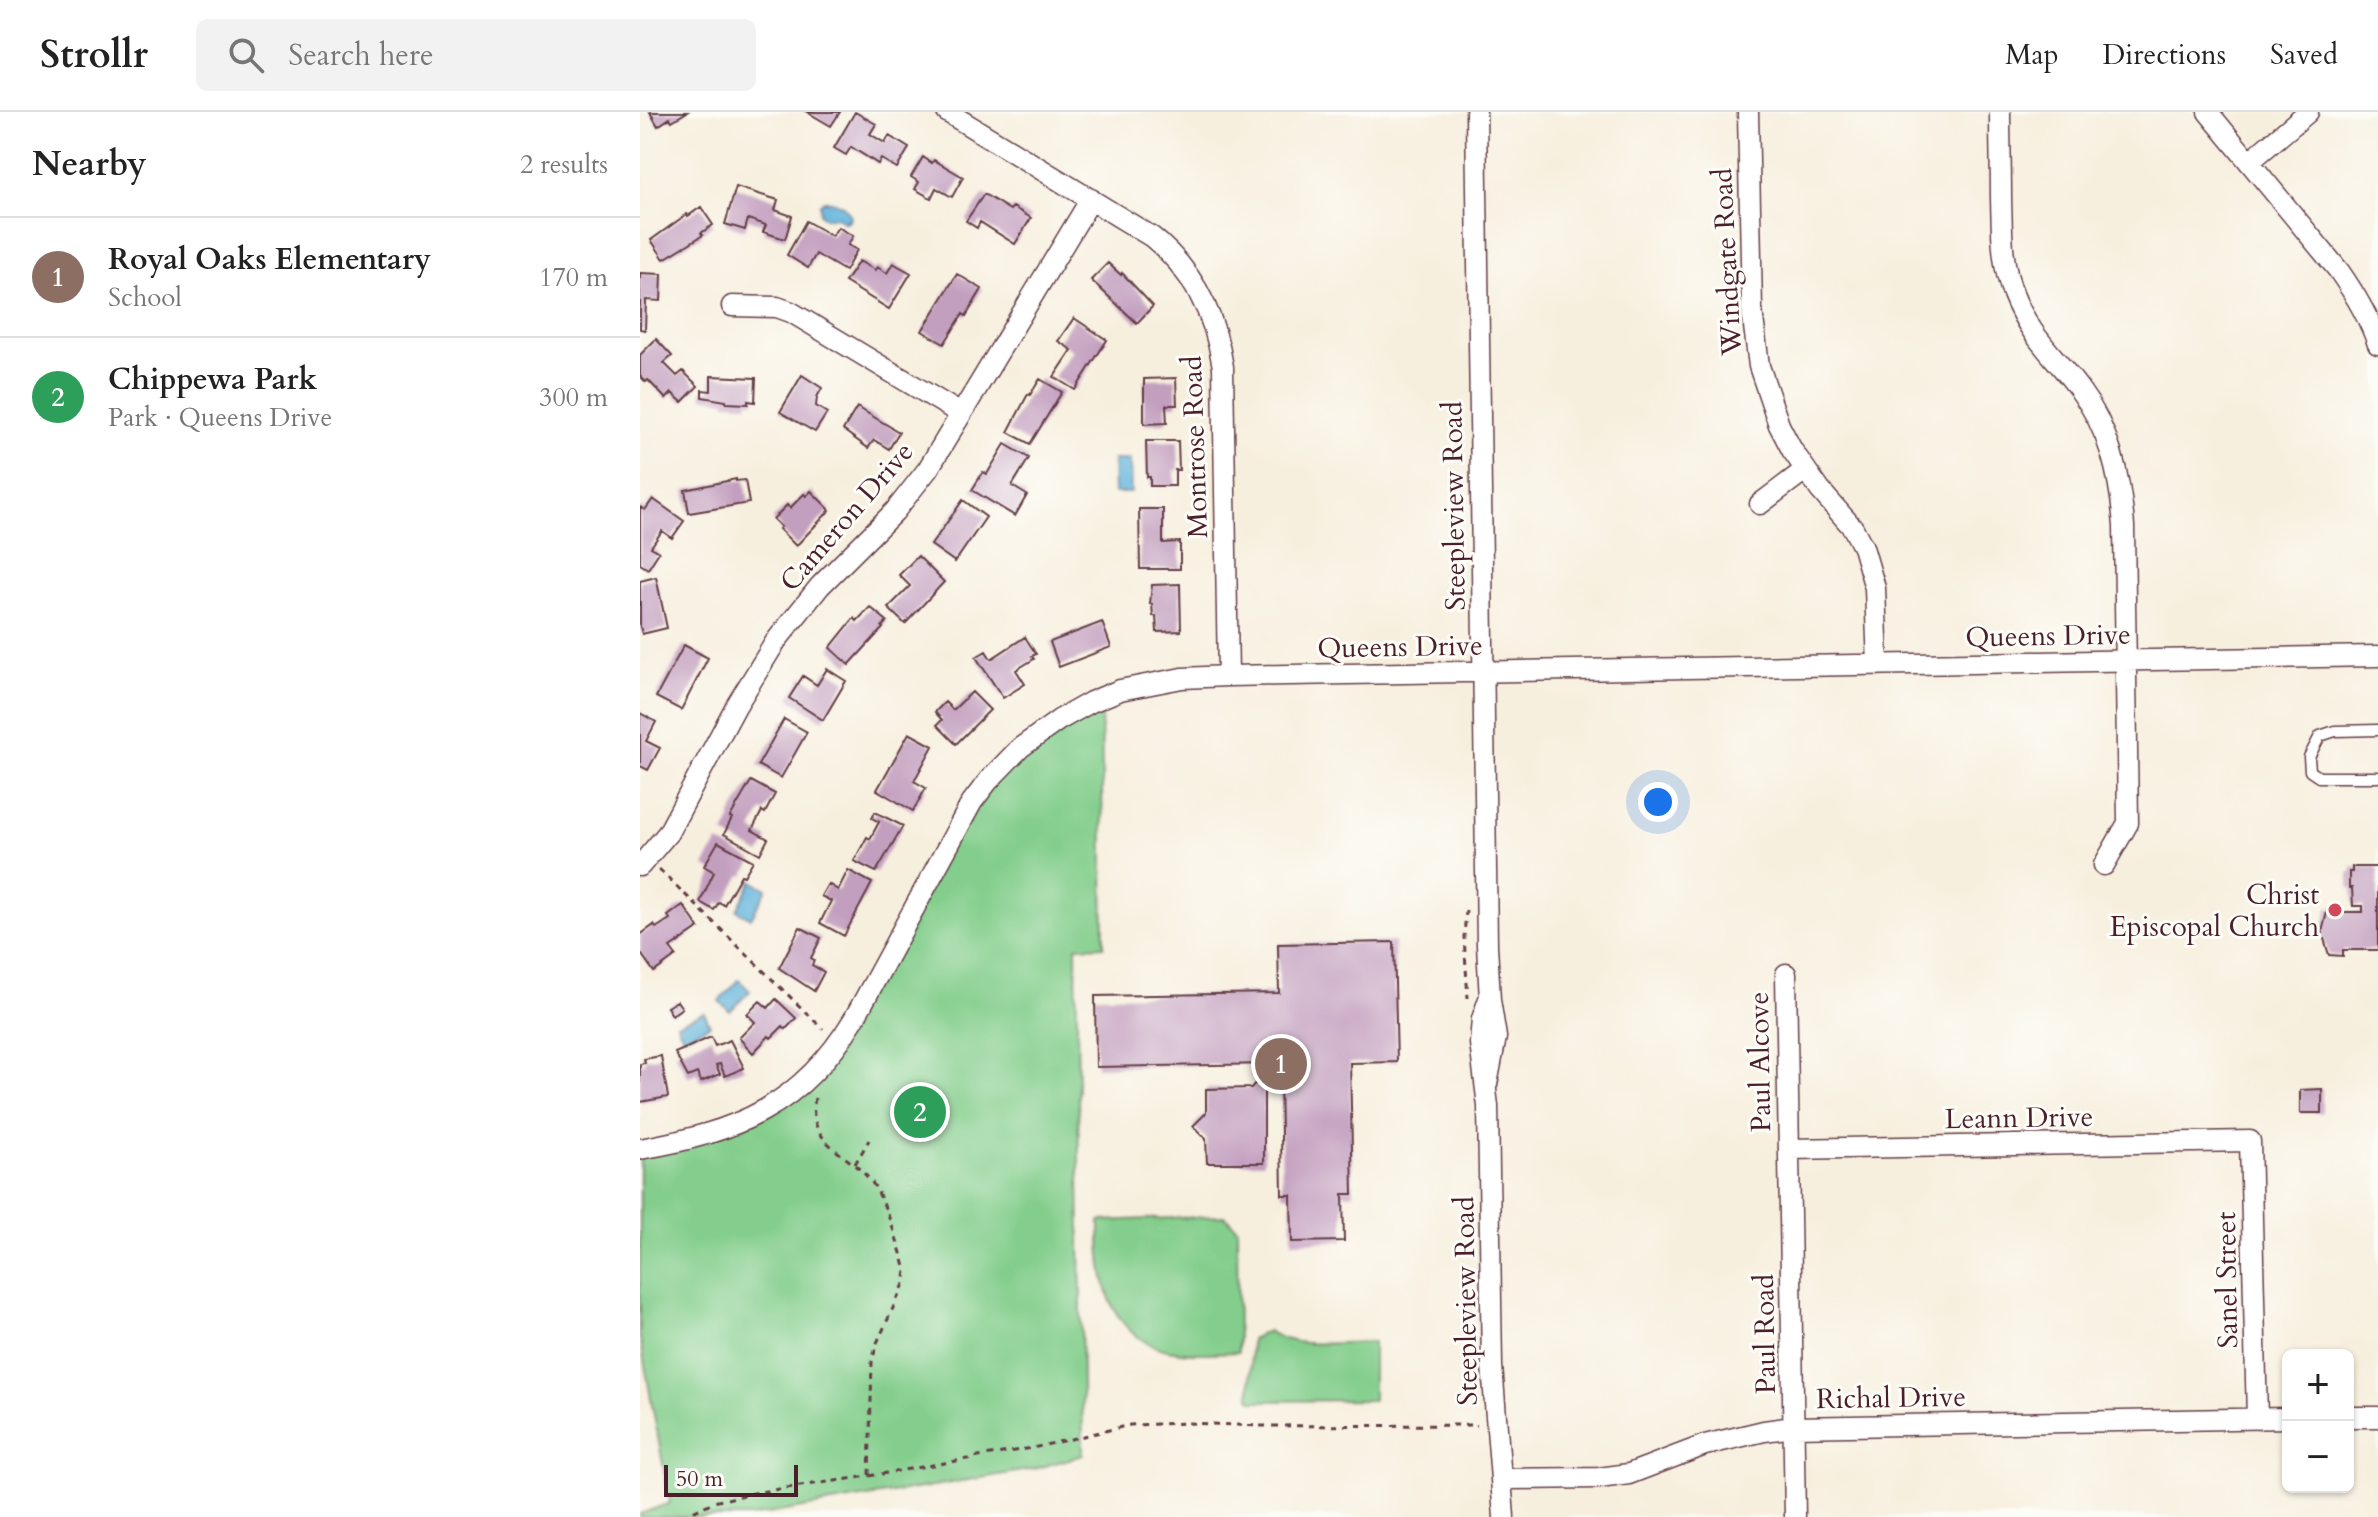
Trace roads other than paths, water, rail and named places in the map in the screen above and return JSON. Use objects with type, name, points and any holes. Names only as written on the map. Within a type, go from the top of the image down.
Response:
[{"type":"street","name":"Montrose Road","points":[[947,112],[1144,231],[1173,256],[1201,295],[1218,339],[1224,385],[1228,676]]},
{"type":"street","name":"Steepleview Road","points":[[1476,112],[1483,673],[1490,995],[1496,1043],[1487,1084],[1493,1378],[1504,1517]]},
{"type":"street","name":"Windgate Road","points":[[1748,112],[1754,338],[1768,397],[1779,425],[1805,470],[1853,528],[1863,547],[1875,588],[1878,665]]},
{"type":"street","points":[[2000,112],[2002,238],[2004,264],[2012,292],[2037,340],[2093,409],[2105,432],[2121,489],[2128,823],[2104,865]]},
{"type":"street","points":[[2208,112],[2339,271],[2357,297],[2378,344]]},
{"type":"street","points":[[2249,162],[2308,112]]},
{"type":"street","name":"Cameron Drive","points":[[644,862],[668,833],[736,706],[776,641],[820,586],[911,492],[1091,199]]},
{"type":"street","points":[[732,306],[777,307],[791,312],[961,414]]},
{"type":"street","points":[[1760,504],[1805,470]]},
{"type":"street","name":"Queens Drive","points":[[640,1149],[723,1130],[748,1119],[810,1076],[838,1043],[858,1011],[972,802],[989,780],[1020,748],[1059,720],[1120,690],[1182,678],[1228,676],[2378,656]]},
{"type":"street","name":"Paul Alcove","points":[[1786,974],[1789,1149]]},
{"type":"street","name":"Leann Drive","points":[[1789,1149],[2250,1141]]},
{"type":"street","name":"Sanel Street","points":[[2250,1141],[2257,1419]]},
{"type":"street","name":"Paul Road","points":[[1789,1149],[1795,1517]]},
{"type":"street","points":[[2354,1417],[2378,1417]]},
{"type":"street","name":"Richal Drive","points":[[1503,1479],[1599,1478],[1629,1474],[1705,1445],[1793,1427],[2282,1418]]},
{"type":"lane","points":[[2378,730],[2335,731],[2320,736],[2309,757],[2310,771],[2319,777],[2378,777]]},
{"type":"water","points":[[832,201],[842,205],[850,214],[849,220],[844,222],[837,217],[826,218],[820,214],[820,203]]},
{"type":"water","points":[[1113,460],[1130,460],[1131,493],[1114,493]]},
{"type":"water","points":[[752,881],[767,889],[751,918],[737,910]]},
{"type":"water","points":[[739,980],[750,991],[730,1011],[719,1001]]},
{"type":"water","points":[[704,1012],[710,1025],[683,1037],[677,1024]]},
{"type":"place","name":"Christ Episcopal Church","points":[[2335,910]]},
{"type":"place","name":"Royal Oaks Elementary","points":[[1281,1064]]},
{"type":"place","name":"Chippewa Park","points":[[920,1112]]}]
